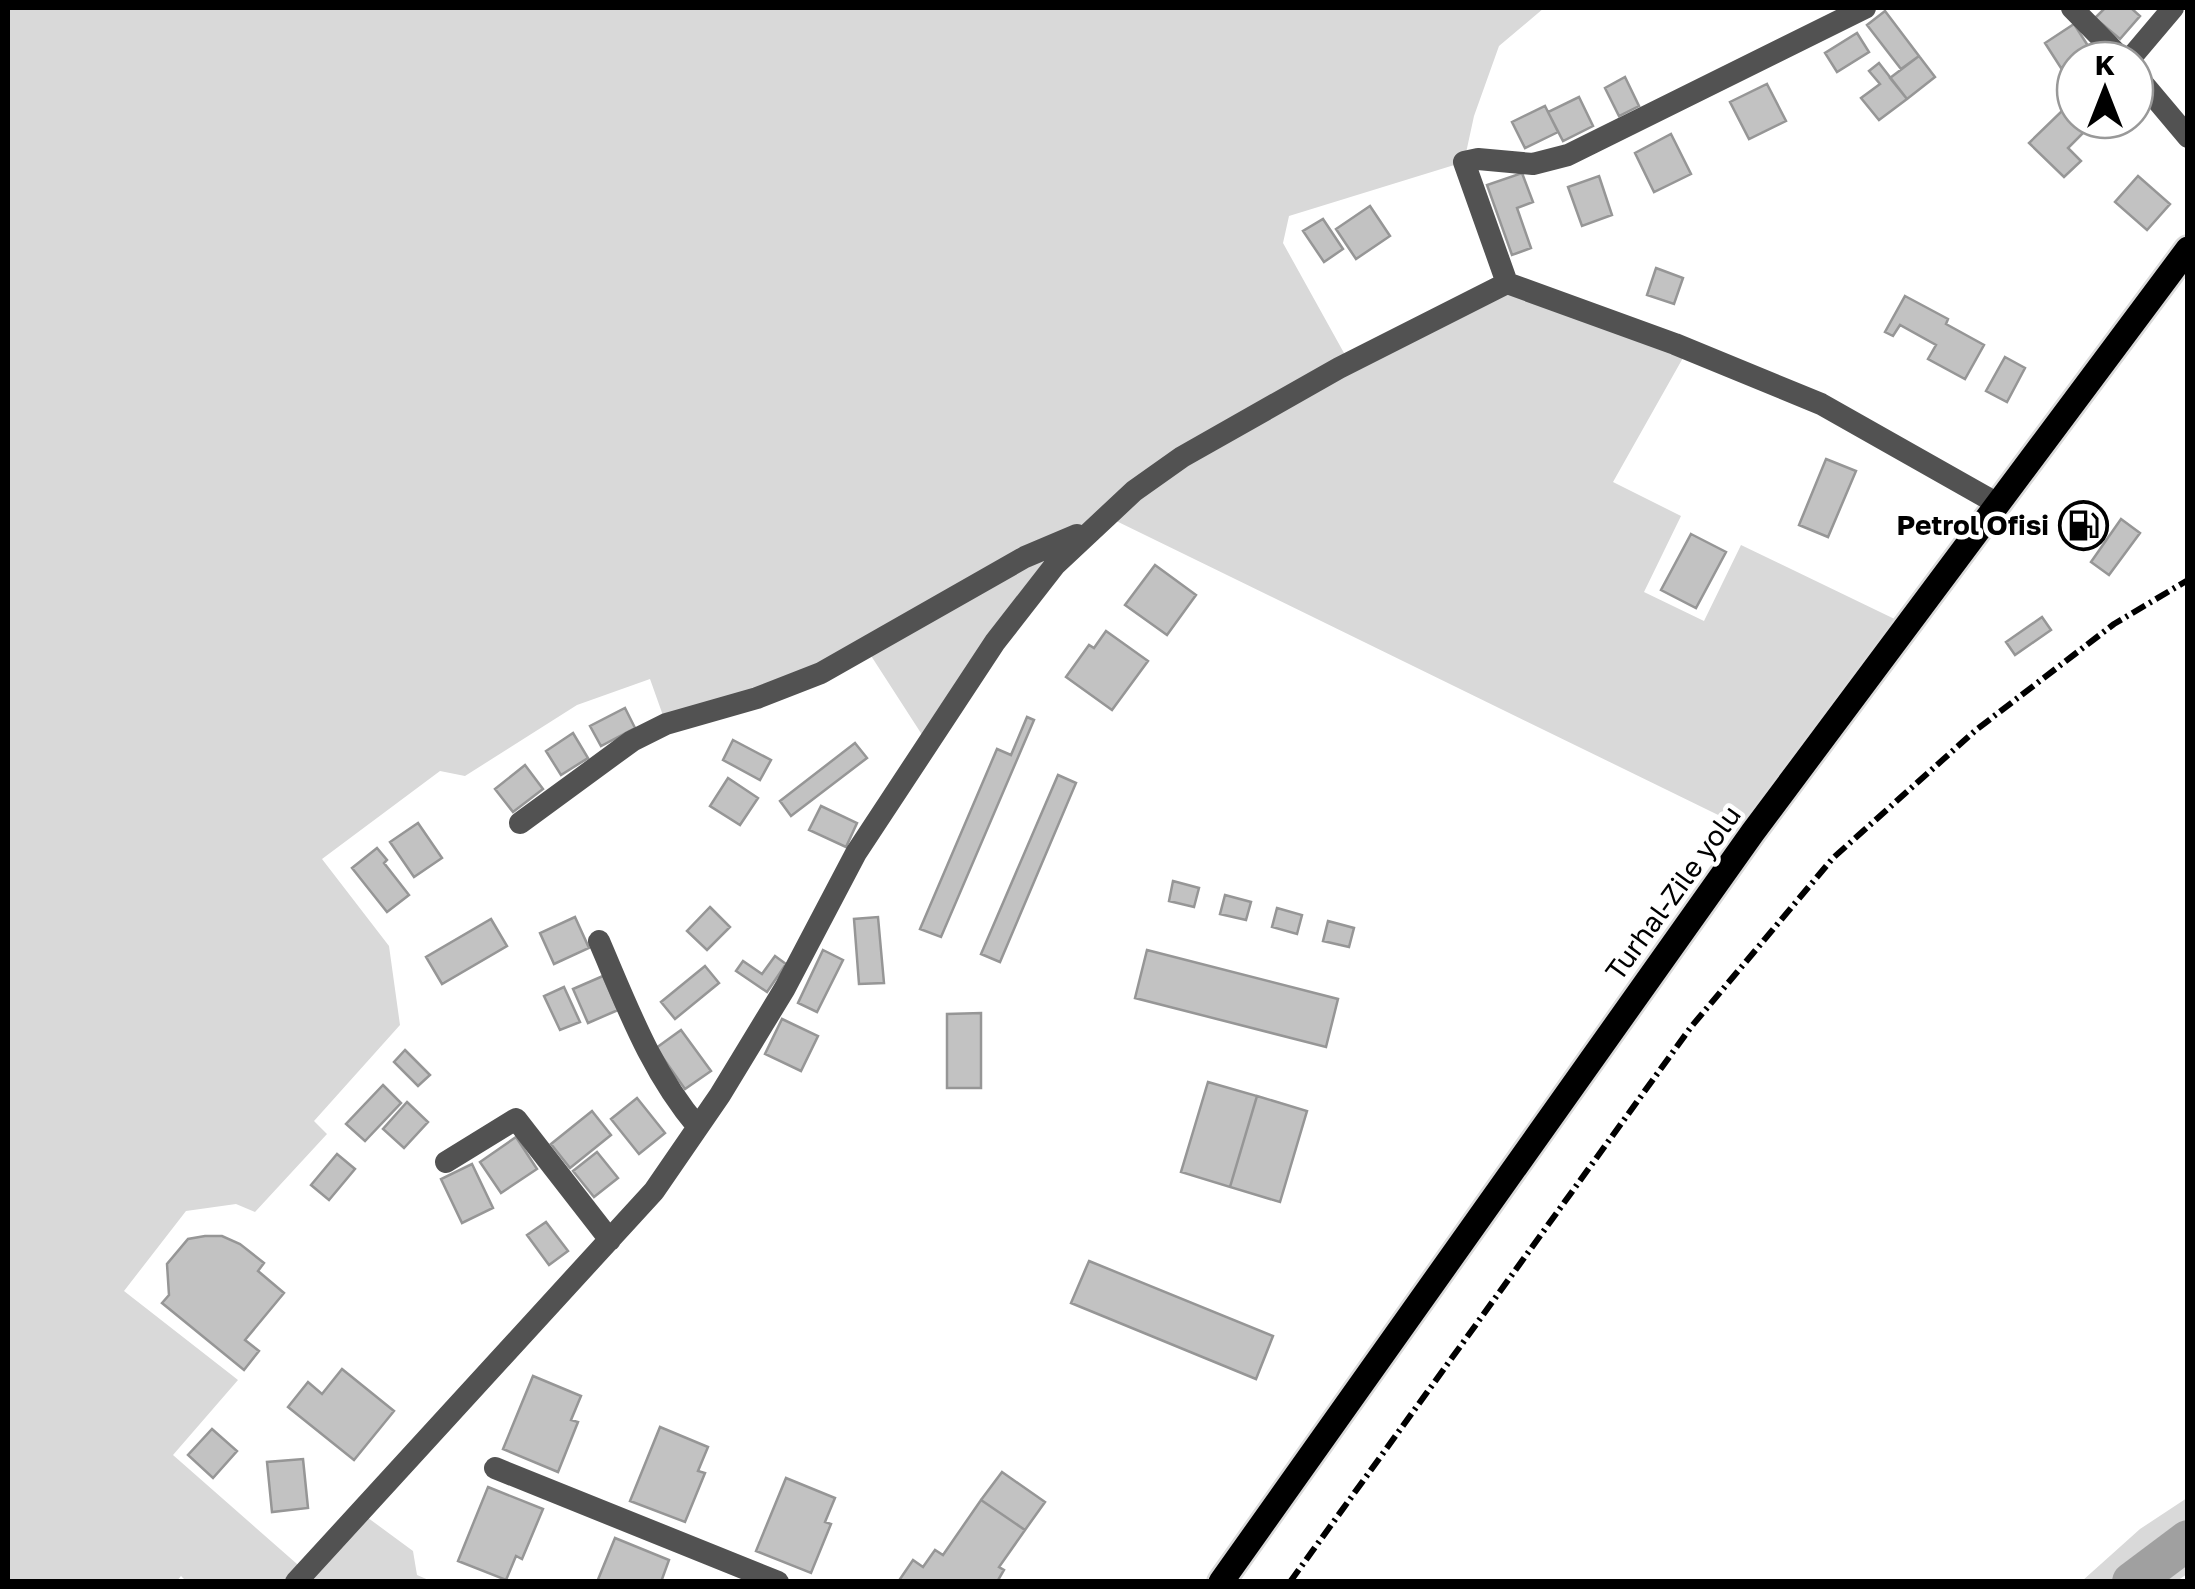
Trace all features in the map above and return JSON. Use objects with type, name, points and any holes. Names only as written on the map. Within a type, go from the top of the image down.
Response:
[{"type":"main road","name":"Turhal-Zile yolu","points":[[1221,1582],[1753,832],[2188,249]]},
{"type":"street","points":[[1507,283],[1464,162],[1478,159],[1533,164],[1568,155],[1865,8]]},
{"type":"street","points":[[2072,8],[2105,40]]},
{"type":"street","points":[[2144,40],[2172,8]]},
{"type":"street","points":[[2155,98],[2188,137]]},
{"type":"street","points":[[296,1582],[654,1191],[785,988],[856,853],[1018,610],[1055,565],[1094,527],[1134,491],[1182,457],[1247,418],[1507,283],[1676,344],[1821,404],[1998,504]]},
{"type":"street","points":[[520,822],[632,741],[666,724],[758,698],[821,673],[1025,558],[1094,527]]},
{"type":"street","points":[[599,940],[651,1060],[698,1126]]},
{"type":"street","points":[[446,1162],[516,1119],[610,1240]]},
{"type":"street","points":[[495,1468],[778,1582]]},
{"type":"shaded area","points":[[8,8],[1544,8],[1499,46],[1474,116],[1464,162],[1289,216],[1283,243],[1349,362],[1507,283],[1688,349],[1613,482],[1681,516],[1644,592],[1704,621],[1741,545],[1907,625],[1753,832],[1106,516],[928,744],[866,648],[666,724],[650,679],[577,705],[465,776],[440,771],[322,859],[389,946],[400,1025],[314,1121],[327,1134],[255,1212],[236,1204],[186,1211],[124,1291],[238,1380],[173,1455],[305,1571],[360,1512],[413,1551],[417,1575],[431,1581],[187,1582],[181,1576],[176,1582],[8,1582]]},
{"type":"shaded area","points":[[2187,1498],[2187,1574],[2177,1581],[2082,1581],[2140,1529]]},
{"type":"building","points":[[2105,8],[2131,8],[2140,16],[2120,39],[2095,18]]},
{"type":"building","points":[[1885,11],[1919,56],[1901,69],[1867,25]]},
{"type":"building","points":[[2074,24],[2084,40],[2055,40],[2055,59],[2045,43]]},
{"type":"building","points":[[1857,33],[1869,52],[1837,72],[1825,53]]},
{"type":"building","points":[[1919,56],[1935,77],[1907,99],[1890,78]]},
{"type":"building","points":[[1879,63],[1907,99],[1879,120],[1861,98],[1880,84],[1869,71]]},
{"type":"building","points":[[1625,77],[1639,106],[1619,116],[1605,88]]},
{"type":"building","points":[[1767,84],[1786,121],[1749,139],[1730,102]]},
{"type":"building","points":[[1579,97],[1593,126],[1563,141],[1548,112]]},
{"type":"building","points":[[1545,106],[1558,132],[1525,148],[1512,122]]},
{"type":"building","points":[[2055,118],[2055,140],[2076,140],[2068,148],[2081,161],[2064,177],[2029,143]]},
{"type":"building","points":[[1671,134],[1691,174],[1654,192],[1635,153]]},
{"type":"building","points":[[1522,173],[1533,202],[1517,208],[1531,248],[1512,255],[1487,185]]},
{"type":"building","points":[[1599,176],[1612,215],[1582,226],[1568,187]]},
{"type":"building","points":[[2138,176],[2170,204],[2147,230],[2115,202]]},
{"type":"building","points":[[1370,206],[1390,236],[1356,259],[1336,229]]},
{"type":"building","points":[[1323,219],[1343,249],[1324,262],[1303,231]]},
{"type":"building","points":[[1656,268],[1683,278],[1674,304],[1647,295]]},
{"type":"building","points":[[1905,296],[1948,319],[1946,324],[1984,345],[1965,379],[1928,359],[1936,345],[1900,325],[1893,336],[1885,332]]},
{"type":"building","points":[[2005,357],[2025,368],[2007,402],[1986,391]]},
{"type":"building","points":[[1826,459],[1856,471],[1828,537],[1799,525]]},
{"type":"building","points":[[2121,519],[2140,533],[2109,575],[2091,562]]},
{"type":"building","points":[[1691,534],[1726,552],[1696,608],[1661,590]]},
{"type":"building","points":[[1155,565],[1196,595],[1167,635],[1125,605]]},
{"type":"building","points":[[2042,617],[2051,630],[2015,655],[2006,642]]},
{"type":"building","points":[[1106,631],[1148,661],[1112,710],[1066,677],[1089,645],[1094,648]]},
{"type":"building","points":[[625,708],[635,728],[601,746],[590,726]]},
{"type":"building","points":[[1027,717],[1034,720],[941,937],[920,929],[997,749],[1011,755]]},
{"type":"building","points":[[573,733],[588,758],[561,775],[546,751]]},
{"type":"building","points":[[733,740],[771,760],[760,780],[723,760]]},
{"type":"building","points":[[855,743],[867,758],[791,816],[780,801]]},
{"type":"building","points":[[525,765],[543,789],[513,812],[495,789]]},
{"type":"building","points":[[1058,775],[1076,783],[1000,962],[981,954]]},
{"type":"building","points":[[728,778],[758,798],[740,825],[710,806]]},
{"type":"building","points":[[821,806],[857,823],[846,847],[809,830]]},
{"type":"building","points":[[418,823],[442,858],[414,877],[390,842]]},
{"type":"building","points":[[377,848],[409,895],[387,912],[352,868]]},
{"type":"building","points":[[1173,881],[1199,888],[1194,907],[1169,901]]},
{"type":"building","points":[[1225,895],[1251,902],[1246,920],[1220,914]]},
{"type":"building","points":[[710,907],[730,927],[707,950],[687,931]]},
{"type":"building","points":[[1277,908],[1302,915],[1297,934],[1272,927]]},
{"type":"building","points":[[575,917],[589,948],[554,964],[540,933]]},
{"type":"building","points":[[878,917],[884,983],[859,984],[854,919]]},
{"type":"building","points":[[491,919],[507,946],[442,984],[426,957]]},
{"type":"building","points":[[1328,921],[1354,928],[1349,947],[1323,941]]},
{"type":"building","points":[[823,950],[843,960],[817,1012],[798,1003]]},
{"type":"building","points":[[1147,950],[1338,999],[1326,1047],[1135,998]]},
{"type":"building","points":[[775,956],[786,964],[767,992],[736,971],[743,961],[762,974]]},
{"type":"building","points":[[705,966],[719,983],[675,1019],[661,1002]]},
{"type":"building","points":[[603,976],[618,1010],[588,1023],[573,989]]},
{"type":"building","points":[[564,987],[580,1022],[560,1030],[544,996]]},
{"type":"building","points":[[981,1013],[981,1088],[947,1088],[947,1014]]},
{"type":"building","points":[[782,1019],[818,1036],[801,1071],[765,1054]]},
{"type":"building","points":[[681,1030],[711,1071],[685,1089],[656,1048]]},
{"type":"building","points":[[405,1050],[430,1075],[418,1086],[394,1062]]},
{"type":"building","points":[[1208,1082],[1257,1096],[1230,1187],[1181,1172]]},
{"type":"building","points":[[383,1085],[401,1103],[365,1141],[346,1124]]},
{"type":"building","points":[[1257,1096],[1307,1111],[1280,1202],[1230,1187]]},
{"type":"building","points":[[637,1098],[665,1133],[639,1154],[611,1119]]},
{"type":"building","points":[[407,1102],[428,1122],[404,1148],[383,1129]]},
{"type":"building","points":[[592,1111],[611,1135],[570,1168],[551,1144]]},
{"type":"building","points":[[516,1137],[537,1169],[501,1193],[480,1162]]},
{"type":"building","points":[[597,1152],[618,1178],[594,1197],[573,1171]]},
{"type":"building","points":[[337,1154],[355,1169],[329,1200],[311,1185]]},
{"type":"building","points":[[472,1164],[493,1208],[462,1223],[441,1179]]},
{"type":"building","points":[[546,1222],[568,1251],[549,1265],[527,1235]]},
{"type":"building","points":[[222,1236],[240,1244],[264,1263],[258,1271],[284,1293],[245,1340],[259,1351],[244,1370],[162,1303],[169,1295],[167,1264],[188,1239]]},
{"type":"building","points":[[1089,1261],[1273,1336],[1256,1379],[1071,1303]]},
{"type":"building","points":[[342,1369],[394,1411],[354,1460],[288,1407],[308,1382],[322,1394]]},
{"type":"building","points":[[533,1376],[581,1396],[571,1420],[578,1422],[558,1472],[503,1449]]},
{"type":"building","points":[[660,1427],[708,1447],[698,1471],[705,1473],[685,1522],[630,1501]]},
{"type":"building","points":[[212,1429],[237,1451],[213,1478],[188,1455]]},
{"type":"building","points":[[303,1459],[308,1508],[272,1512],[267,1462]]},
{"type":"building","points":[[1002,1472],[1045,1502],[1025,1530],[981,1500]]},
{"type":"building","points":[[786,1478],[835,1498],[825,1522],[831,1524],[811,1573],[756,1551]]},
{"type":"building","points":[[488,1487],[543,1509],[522,1559],[516,1556],[506,1580],[458,1561]]},
{"type":"building","points":[[981,1500],[1025,1530],[999,1567],[1004,1570],[997,1582],[898,1582],[913,1560],[923,1567],[935,1550],[943,1555]]},
{"type":"building","points":[[615,1538],[669,1560],[661,1582],[597,1582]]},
{"type":"waterway","points":[[2132,1582],[2188,1540]]},
{"type":"railway","points":[[1290,1582],[1691,1027],[1833,858],[1976,730],[2114,624],[2188,580]]},
{"type":"place","name":"Petrol Ofisi","points":[[2084,525]]}]
